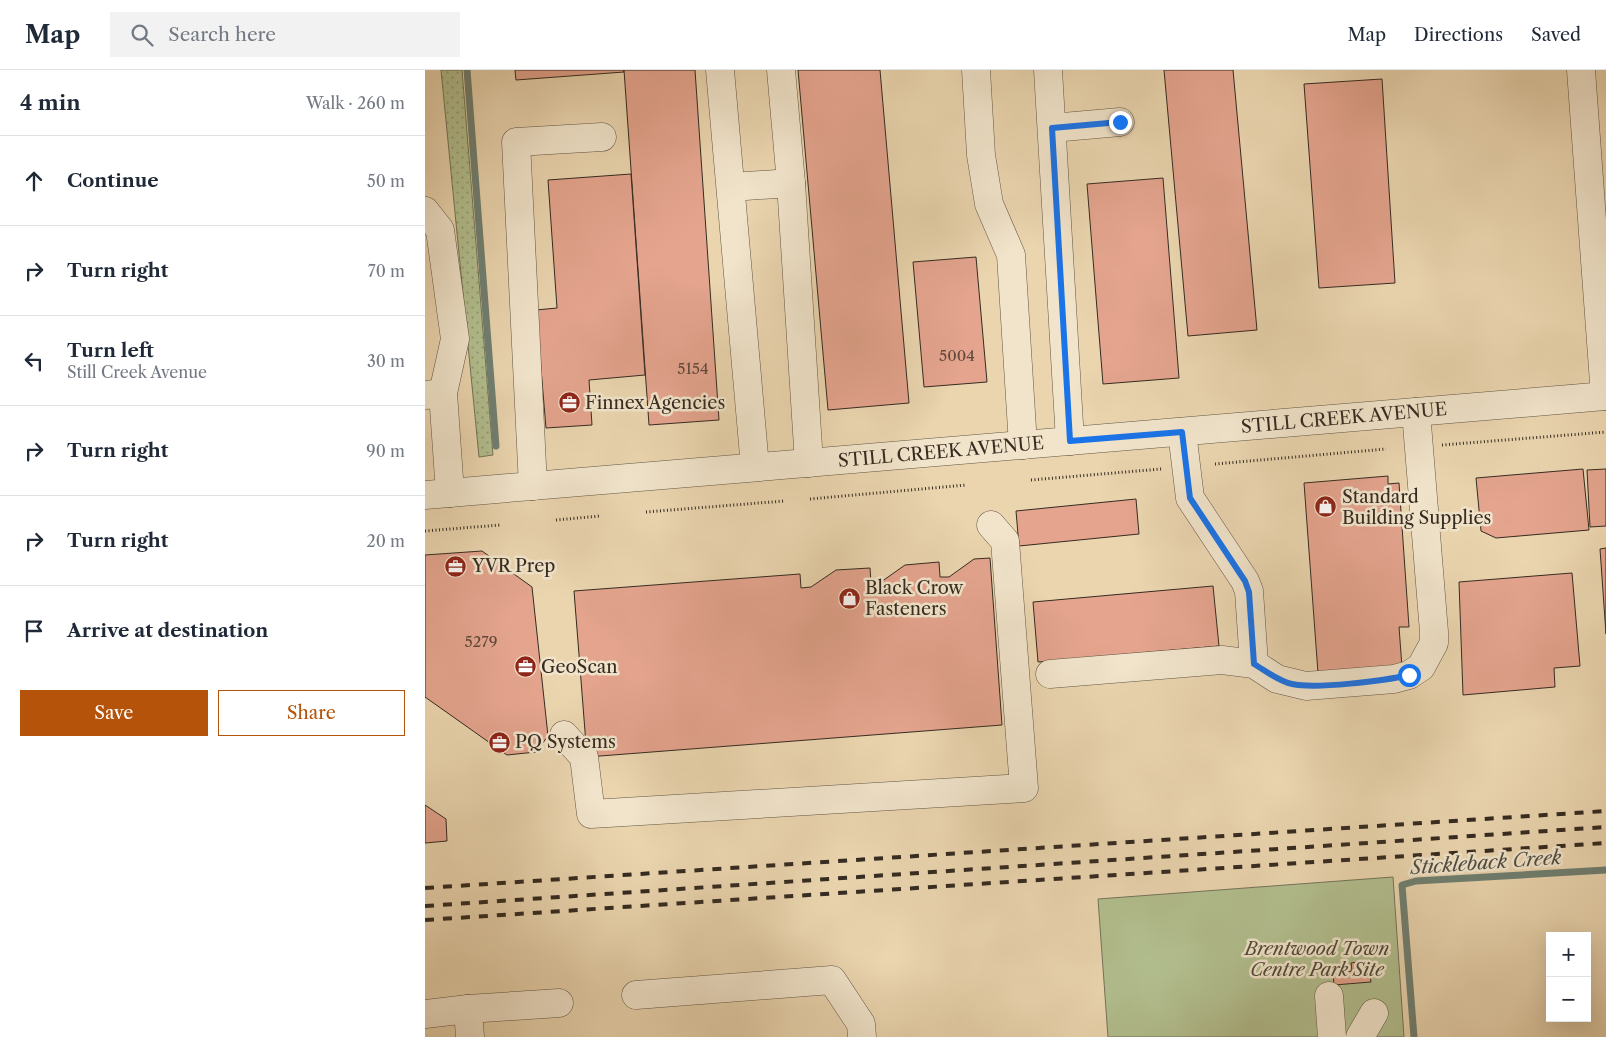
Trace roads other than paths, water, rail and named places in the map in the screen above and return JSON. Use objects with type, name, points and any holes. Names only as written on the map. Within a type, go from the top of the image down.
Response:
[{"type":"street","points":[[720,70],[755,468]]},
{"type":"street","points":[[781,70],[791,183],[809,463]]},
{"type":"street","points":[[976,70],[981,156],[989,204],[1011,255],[1023,445]]},
{"type":"street","points":[[1047,70],[1070,441]]},
{"type":"street","points":[[1581,70],[1605,396]]},
{"type":"street","points":[[1052,128],[1120,122]]},
{"type":"street","points":[[533,486],[516,142],[602,137]]},
{"type":"street","points":[[731,187],[791,183]]},
{"type":"street","points":[[425,211],[440,230],[455,339],[434,394],[438,494]]},
{"type":"street","name":"STILL CREEK AVENUE","points":[[438,494],[1605,396]]},
{"type":"street","points":[[1050,674],[1222,660],[1254,664],[1277,679],[1306,686],[1394,679],[1409,675],[1421,667],[1434,644],[1434,632],[1416,412]]},
{"type":"street","points":[[1182,432],[1177,467],[1190,498],[1245,581],[1249,592],[1254,664]]},
{"type":"street","points":[[564,735],[584,757],[591,814],[1024,788],[1005,541],[991,525]]},
{"type":"street","points":[[636,995],[832,980],[861,1024],[862,1037]]},
{"type":"street","points":[[1329,996],[1332,1037]]},
{"type":"street","points":[[425,1014],[559,1003]]},
{"type":"street","points":[[468,1009],[470,1037]]},
{"type":"street","points":[[1360,1037],[1374,1013]]},
{"type":"waterway","points":[[467,70],[496,446]]},
{"type":"waterway","name":"Stickleback Creek","points":[[1414,1037],[1402,885],[1416,881],[1606,870]]},
{"type":"railway","points":[[425,888],[1606,811]]},
{"type":"railway","points":[[425,906],[1606,827]]},
{"type":"railway","points":[[425,920],[1606,843]]},
{"type":"place","name":"Finnex Agencies","points":[[569,403]]},
{"type":"place","name":"Standard Building Supplies","points":[[1326,507]]},
{"type":"place","name":"YVR Prep","points":[[456,566]]},
{"type":"place","name":"Black Crow Fasteners","points":[[849,598]]},
{"type":"place","name":"GeoScan","points":[[525,667]]},
{"type":"place","name":"PQ Systems","points":[[499,742]]},
{"type":"park label","name":"Brentwood Town Centre Park Site","points":[[1317,960]]}]
